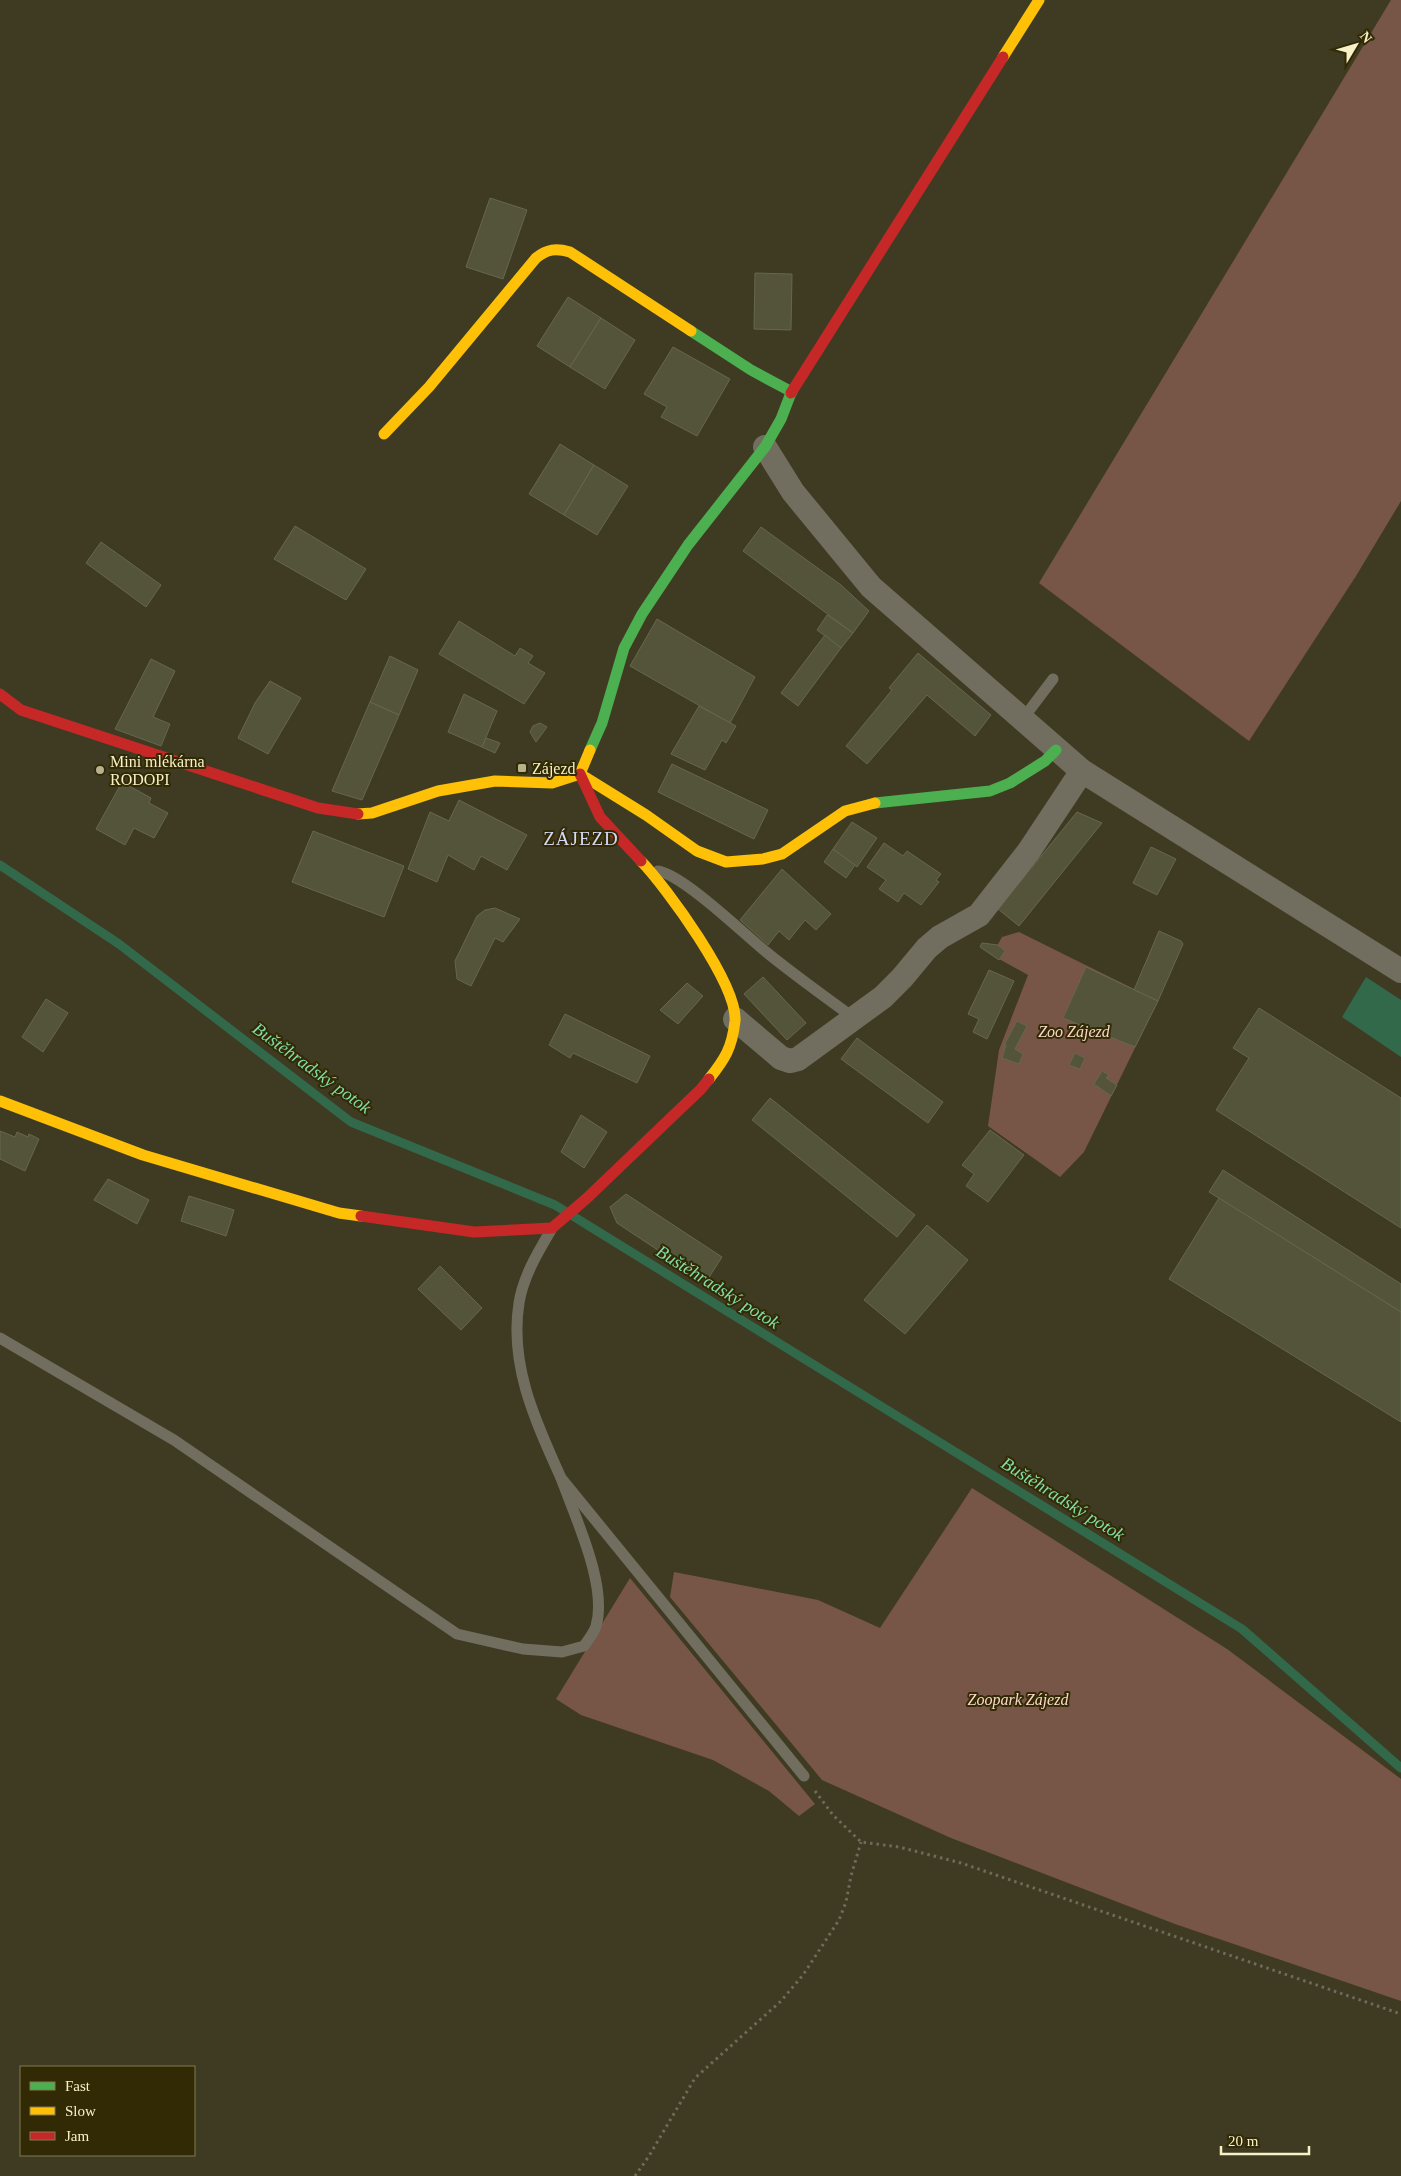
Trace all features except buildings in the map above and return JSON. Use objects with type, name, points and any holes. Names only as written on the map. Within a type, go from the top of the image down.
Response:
[{"type":"street","points":[[0,1101],[143,1155],[339,1213],[474,1232],[556,1226],[701,1089],[727,1056],[735,1018],[728,997],[716,967],[685,915],[649,869],[600,816],[580,774],[602,723],[624,648],[642,614],[688,545],[765,447],[781,419],[792,392],[1039,0]]},
{"type":"street","points":[[384,434],[429,387],[536,258],[549,249],[558,248],[570,252],[751,370],[792,392]]},
{"type":"street","points":[[765,447],[793,492],[871,587],[1082,772],[1401,971]]},
{"type":"street","points":[[0,694],[21,710],[318,808],[350,814],[372,814],[438,791],[495,781],[552,783],[580,774],[646,815],[697,851],[726,862],[763,859],[782,854],[845,811],[867,804],[990,791],[1010,783],[1046,761],[1056,750]]},
{"type":"street","points":[[735,1018],[781,1058],[790,1061],[798,1059],[883,997],[927,948],[940,937],[980,915],[1029,851],[1082,772]]},
{"type":"lane","points":[[1022,720],[1053,679]]},
{"type":"lane","points":[[649,869],[668,872],[766,952],[854,1018]]},
{"type":"lane","points":[[0,1338],[174,1440],[458,1634],[523,1649],[562,1652],[584,1646],[596,1627],[600,1598],[596,1575],[561,1478],[536,1422],[522,1382],[516,1342],[519,1301],[535,1256],[556,1226]]},
{"type":"lane","points":[[561,1478],[804,1776]]},
{"type":"path","points":[[804,1776],[833,1814],[861,1842],[899,1847],[961,1863],[1401,2014]]},
{"type":"path","points":[[635,2176],[695,2078],[781,2001],[803,1975],[839,1920],[846,1902],[861,1842]]},
{"type":"green space","points":[[1391,0],[1401,0],[1401,501],[1356,576],[1249,741],[1039,583]]},
{"type":"green space","name":"Zoo Zájezd","points":[[1019,932],[1158,1001],[1084,1152],[1060,1177],[988,1126],[999,1050],[1028,975],[992,955],[1002,937]]},
{"type":"green space","name":"Zoopark Zájezd","points":[[972,1488],[1227,1649],[1401,1779],[1401,2001],[1175,1924],[951,1838],[822,1780],[670,1597],[674,1572],[818,1600],[880,1628]]},
{"type":"green space","points":[[630,1578],[815,1804],[799,1816],[769,1791],[713,1760],[581,1715],[556,1699]]},
{"type":"shaded area","points":[[1366,977],[1401,1000],[1401,1057],[1342,1017]]},
{"type":"waterway","name":"Buštěhradský potok","points":[[0,865],[119,944],[351,1122],[555,1205],[1242,1629],[1401,1768]]},
{"type":"traffic: fast","points":[[691,331],[751,370],[792,392]]},
{"type":"traffic: fast","points":[[590,750],[602,723],[624,648],[642,614],[688,545],[765,447],[781,419],[791,393]]},
{"type":"traffic: fast","points":[[875,803],[990,791],[1010,783],[1045,761],[1056,750]]},
{"type":"traffic: slow","points":[[1003,57],[1039,0]]},
{"type":"traffic: slow","points":[[384,434],[429,387],[536,258],[548,251],[560,250],[570,252],[691,331]]},
{"type":"traffic: slow","points":[[358,814],[372,813],[438,791],[495,781],[552,783],[580,774],[590,750]]},
{"type":"traffic: slow","points":[[580,774],[646,815],[697,851],[726,862],[763,859],[782,854],[845,811],[875,803]]},
{"type":"traffic: slow","points":[[641,861],[667,892],[698,937],[725,984],[733,1005],[735,1021],[730,1046],[709,1079]]},
{"type":"traffic: slow","points":[[0,1101],[143,1155],[339,1213],[361,1216]]},
{"type":"traffic: jam","points":[[791,393],[1003,57]]},
{"type":"traffic: jam","points":[[0,694],[21,710],[318,808],[358,814]]},
{"type":"traffic: jam","points":[[580,774],[600,817],[641,861]]},
{"type":"traffic: jam","points":[[361,1216],[474,1232],[552,1228],[586,1199],[701,1089],[709,1079]]},
{"type":"place","name":"Zájezd","points":[[522,768]]},
{"type":"place","name":"Mini mlékárna RODOPI","points":[[100,770]]},
{"type":"district","name":"ZÁJEZD","points":[[581,838]]}]
